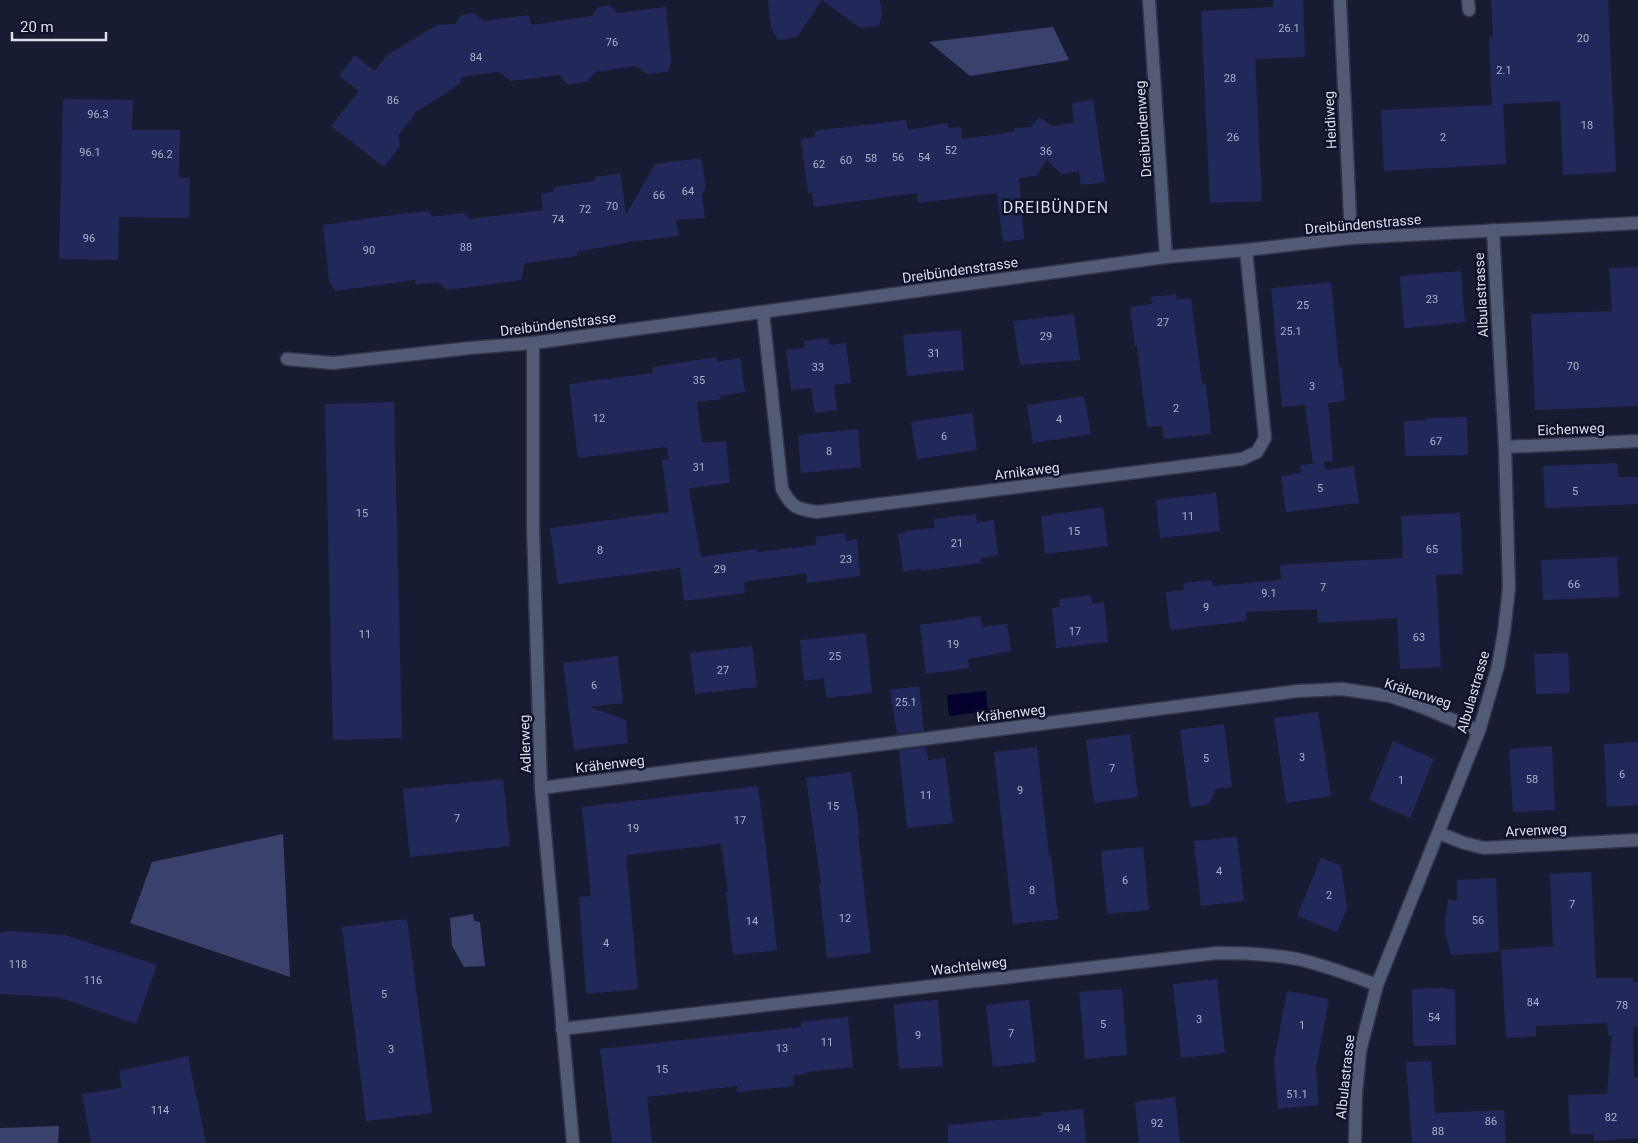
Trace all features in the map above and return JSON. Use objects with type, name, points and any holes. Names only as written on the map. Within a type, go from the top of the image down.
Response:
[{"type":"street","name":"Dreibündenweg","points":[[1150,0],[1166,257]]},
{"type":"street","name":"Heidiweg","points":[[1340,0],[1351,238]]},
{"type":"street","name":"Dreibündenstrasse","points":[[287,359],[333,363],[470,348],[533,344],[1166,257],[1351,238],[1638,223]]},
{"type":"street","name":"Albulastrasse","points":[[1355,1143],[1356,1094],[1360,1051],[1377,985],[1479,731],[1498,666],[1504,632],[1509,588],[1506,447],[1492,230]]},
{"type":"street","name":"Arnikaweg","points":[[763,312],[782,489],[789,502],[799,509],[818,512],[1242,459],[1257,452],[1265,438],[1246,250]]},
{"type":"street","name":"Adlerweg","points":[[533,344],[533,526],[541,788],[573,1143]]},
{"type":"street","name":"Eichenweg","points":[[1506,447],[1638,442]]},
{"type":"street","name":"Krähenweg","points":[[541,788],[1298,691],[1342,689],[1390,696],[1479,731]]},
{"type":"street","name":"Arvenweg","points":[[1439,833],[1464,843],[1484,848],[1638,840]]},
{"type":"street","name":"Wachtelweg","points":[[562,1028],[1217,953],[1256,954],[1296,959],[1336,970],[1377,985]]},
{"type":"shaded area","points":[[1053,27],[1069,60],[970,76],[929,42]]},
{"type":"shaded area","points":[[986,691],[988,711],[949,716],[947,695]]},
{"type":"shaded area","points":[[283,834],[290,977],[130,923],[152,862]]},
{"type":"shaded area","points":[[473,914],[474,921],[480,922],[485,966],[464,967],[452,946],[450,918]]},
{"type":"shaded area","points":[[59,1126],[58,1143],[0,1143],[0,1128]]},
{"type":"building","points":[[768,0],[822,0],[797,37],[778,40],[771,28]]},
{"type":"building","points":[[822,0],[880,0],[882,14],[879,26],[860,28]]},
{"type":"building","points":[[1273,0],[1303,0],[1305,57],[1255,59],[1262,201],[1210,203],[1201,11],[1273,7]]},
{"type":"building","points":[[1491,0],[1608,0],[1616,172],[1563,175],[1560,101],[1503,104],[1506,164],[1384,171],[1381,110],[1492,105],[1489,37],[1493,37]]},
{"type":"building","points":[[610,5],[617,13],[666,7],[671,62],[668,72],[646,74],[637,66],[595,72],[587,82],[567,84],[559,75],[511,81],[499,72],[462,77],[460,84],[416,112],[398,136],[400,146],[384,167],[331,126],[359,91],[339,76],[355,55],[375,71],[387,55],[437,25],[455,24],[461,15],[474,13],[484,21],[529,15],[531,25],[592,16],[599,7]]},
{"type":"building","points":[[63,99],[133,100],[132,130],[180,130],[179,178],[190,178],[189,218],[119,217],[118,260],[59,259]]},
{"type":"building","points":[[1093,100],[1105,182],[1081,185],[1079,171],[1061,174],[1047,160],[1036,176],[1019,178],[1024,239],[1003,242],[997,193],[918,203],[917,193],[814,207],[812,192],[808,193],[801,139],[816,137],[814,131],[906,120],[908,130],[948,123],[948,128],[961,127],[962,139],[1014,132],[1014,128],[1031,127],[1039,117],[1051,126],[1074,123],[1072,103]]},
{"type":"building","points":[[701,158],[706,188],[702,194],[705,218],[676,220],[679,236],[629,242],[577,252],[577,256],[525,263],[521,280],[447,290],[438,282],[416,285],[415,280],[335,291],[329,280],[323,225],[430,211],[431,217],[463,213],[470,219],[543,210],[541,194],[553,192],[555,187],[595,181],[595,177],[620,173],[626,215],[655,164]]},
{"type":"building","points":[[1638,267],[1638,406],[1535,410],[1531,314],[1612,311],[1609,268]]},
{"type":"building","points":[[1461,271],[1465,322],[1404,328],[1400,276]]},
{"type":"building","points":[[1331,282],[1339,367],[1342,366],[1345,401],[1328,403],[1333,461],[1324,462],[1325,470],[1354,466],[1359,503],[1286,512],[1281,476],[1301,473],[1300,465],[1319,463],[1313,463],[1305,405],[1282,407],[1271,288]]},
{"type":"building","points":[[1176,294],[1177,300],[1191,298],[1202,384],[1206,383],[1211,434],[1164,439],[1162,426],[1147,427],[1130,307],[1152,304],[1151,297]]},
{"type":"building","points":[[1074,314],[1080,360],[1020,365],[1013,321]]},
{"type":"building","points":[[961,330],[964,370],[907,376],[903,335]]},
{"type":"building","points":[[828,338],[829,345],[846,343],[851,383],[834,385],[837,410],[815,413],[811,388],[791,390],[786,350],[805,348],[804,341]]},
{"type":"building","points":[[716,357],[717,362],[740,358],[745,392],[720,396],[721,399],[697,402],[702,443],[726,441],[730,483],[689,488],[701,557],[757,549],[757,552],[817,545],[815,537],[845,533],[846,541],[857,539],[860,576],[807,583],[806,573],[744,582],[745,593],[684,601],[680,568],[558,584],[550,528],[669,512],[662,460],[669,459],[667,447],[578,458],[569,384],[653,373],[653,367]]},
{"type":"building","points":[[1084,396],[1091,434],[1033,443],[1027,405]]},
{"type":"building","points":[[394,402],[402,738],[333,740],[325,404]]},
{"type":"building","points":[[972,413],[977,450],[917,459],[911,422]]},
{"type":"building","points":[[1467,417],[1468,455],[1405,456],[1404,421],[1426,420],[1426,418]]},
{"type":"building","points":[[858,429],[861,467],[801,473],[798,435]]},
{"type":"building","points":[[1617,463],[1618,477],[1638,477],[1638,504],[1545,508],[1543,466]]},
{"type":"building","points":[[1216,493],[1220,531],[1160,538],[1156,500]]},
{"type":"building","points":[[1103,507],[1108,546],[1045,554],[1041,516]]},
{"type":"building","points":[[1460,513],[1463,574],[1436,575],[1441,667],[1400,669],[1397,618],[1318,623],[1317,609],[1246,612],[1247,621],[1170,630],[1166,592],[1184,590],[1183,583],[1212,580],[1213,586],[1281,580],[1280,565],[1403,558],[1401,516]]},
{"type":"building","points":[[976,514],[977,523],[994,520],[998,555],[981,558],[981,563],[921,571],[921,569],[903,571],[898,534],[905,533],[905,531],[935,528],[934,519]]},
{"type":"building","points":[[1617,557],[1619,597],[1543,600],[1541,560]]},
{"type":"building","points":[[1091,595],[1092,604],[1104,602],[1108,642],[1056,648],[1052,608],[1060,607],[1059,599]]},
{"type":"building","points":[[980,616],[982,627],[1007,624],[1011,651],[968,659],[969,668],[926,674],[920,625]]},
{"type":"building","points":[[866,633],[872,693],[826,698],[824,678],[804,681],[800,640]]},
{"type":"building","points":[[752,646],[757,687],[695,694],[690,653]]},
{"type":"building","points":[[1568,653],[1570,693],[1536,694],[1534,654]]},
{"type":"building","points":[[618,656],[623,703],[590,707],[626,720],[628,743],[574,750],[563,663]]},
{"type":"building","points":[[919,686],[924,731],[897,734],[890,690]]},
{"type":"building","points":[[1318,712],[1331,796],[1286,803],[1274,718]]},
{"type":"building","points":[[1224,724],[1232,787],[1216,789],[1209,804],[1190,807],[1180,730]]},
{"type":"building","points":[[1130,734],[1138,797],[1094,803],[1086,740]]},
{"type":"building","points":[[1393,741],[1434,759],[1410,818],[1369,800]]},
{"type":"building","points":[[1638,742],[1638,805],[1607,807],[1604,744]]},
{"type":"building","points":[[1552,746],[1555,810],[1513,812],[1509,749]]},
{"type":"building","points":[[926,747],[928,760],[945,758],[953,823],[907,828],[899,750]]},
{"type":"building","points":[[1037,747],[1058,919],[1013,924],[994,752]]},
{"type":"building","points":[[851,772],[860,834],[858,834],[871,953],[827,958],[819,884],[821,884],[806,778]]},
{"type":"building","points":[[503,779],[510,846],[410,857],[403,789]]},
{"type":"building","points":[[758,786],[777,950],[733,955],[726,892],[728,892],[721,844],[626,855],[638,989],[586,994],[579,897],[591,896],[582,807]]},
{"type":"building","points":[[1237,837],[1244,901],[1201,906],[1194,841]]},
{"type":"building","points":[[1143,847],[1149,910],[1107,914],[1101,851]]},
{"type":"building","points":[[1321,858],[1341,866],[1347,908],[1337,932],[1297,916]]},
{"type":"building","points":[[1591,872],[1596,978],[1633,978],[1633,982],[1638,982],[1638,1027],[1633,1027],[1634,1077],[1638,1077],[1638,1138],[1594,1141],[1594,1134],[1570,1134],[1568,1095],[1607,1094],[1612,1035],[1608,1036],[1607,1023],[1536,1026],[1536,1036],[1506,1038],[1501,950],[1553,946],[1550,874]]},
{"type":"building","points":[[1496,878],[1499,952],[1451,955],[1445,933],[1445,922],[1448,900],[1457,901],[1457,880]]},
{"type":"building","points":[[407,919],[432,1113],[366,1121],[342,927]]},
{"type":"building","points":[[11,931],[65,935],[157,965],[136,1024],[58,997],[0,994],[0,933]]},
{"type":"building","points":[[1217,979],[1225,1053],[1181,1058],[1173,984]]},
{"type":"building","points":[[1441,988],[1455,990],[1456,1045],[1413,1046],[1412,989]]},
{"type":"building","points":[[1122,989],[1127,1055],[1085,1059],[1079,992]]},
{"type":"building","points":[[1287,991],[1329,999],[1316,1068],[1319,1105],[1278,1109],[1274,1061]]},
{"type":"building","points":[[938,1000],[943,1066],[899,1069],[894,1004]]},
{"type":"building","points":[[1029,1000],[1036,1062],[993,1067],[986,1005]]},
{"type":"building","points":[[848,1017],[853,1067],[793,1075],[794,1086],[737,1092],[737,1086],[647,1097],[652,1143],[612,1143],[600,1049],[801,1027],[801,1022]]},
{"type":"building","points":[[188,1056],[206,1143],[91,1143],[82,1094],[122,1088],[119,1071]]},
{"type":"building","points":[[1431,1061],[1435,1113],[1504,1110],[1506,1143],[1412,1143],[1406,1062]]},
{"type":"building","points":[[1175,1097],[1180,1143],[1139,1143],[1135,1102]]},
{"type":"building","points":[[1083,1109],[1086,1143],[948,1143],[948,1125],[1042,1116],[1041,1113]]},
{"type":"district","name":"DREIBÜNDEN","points":[[1056,207]]}]
